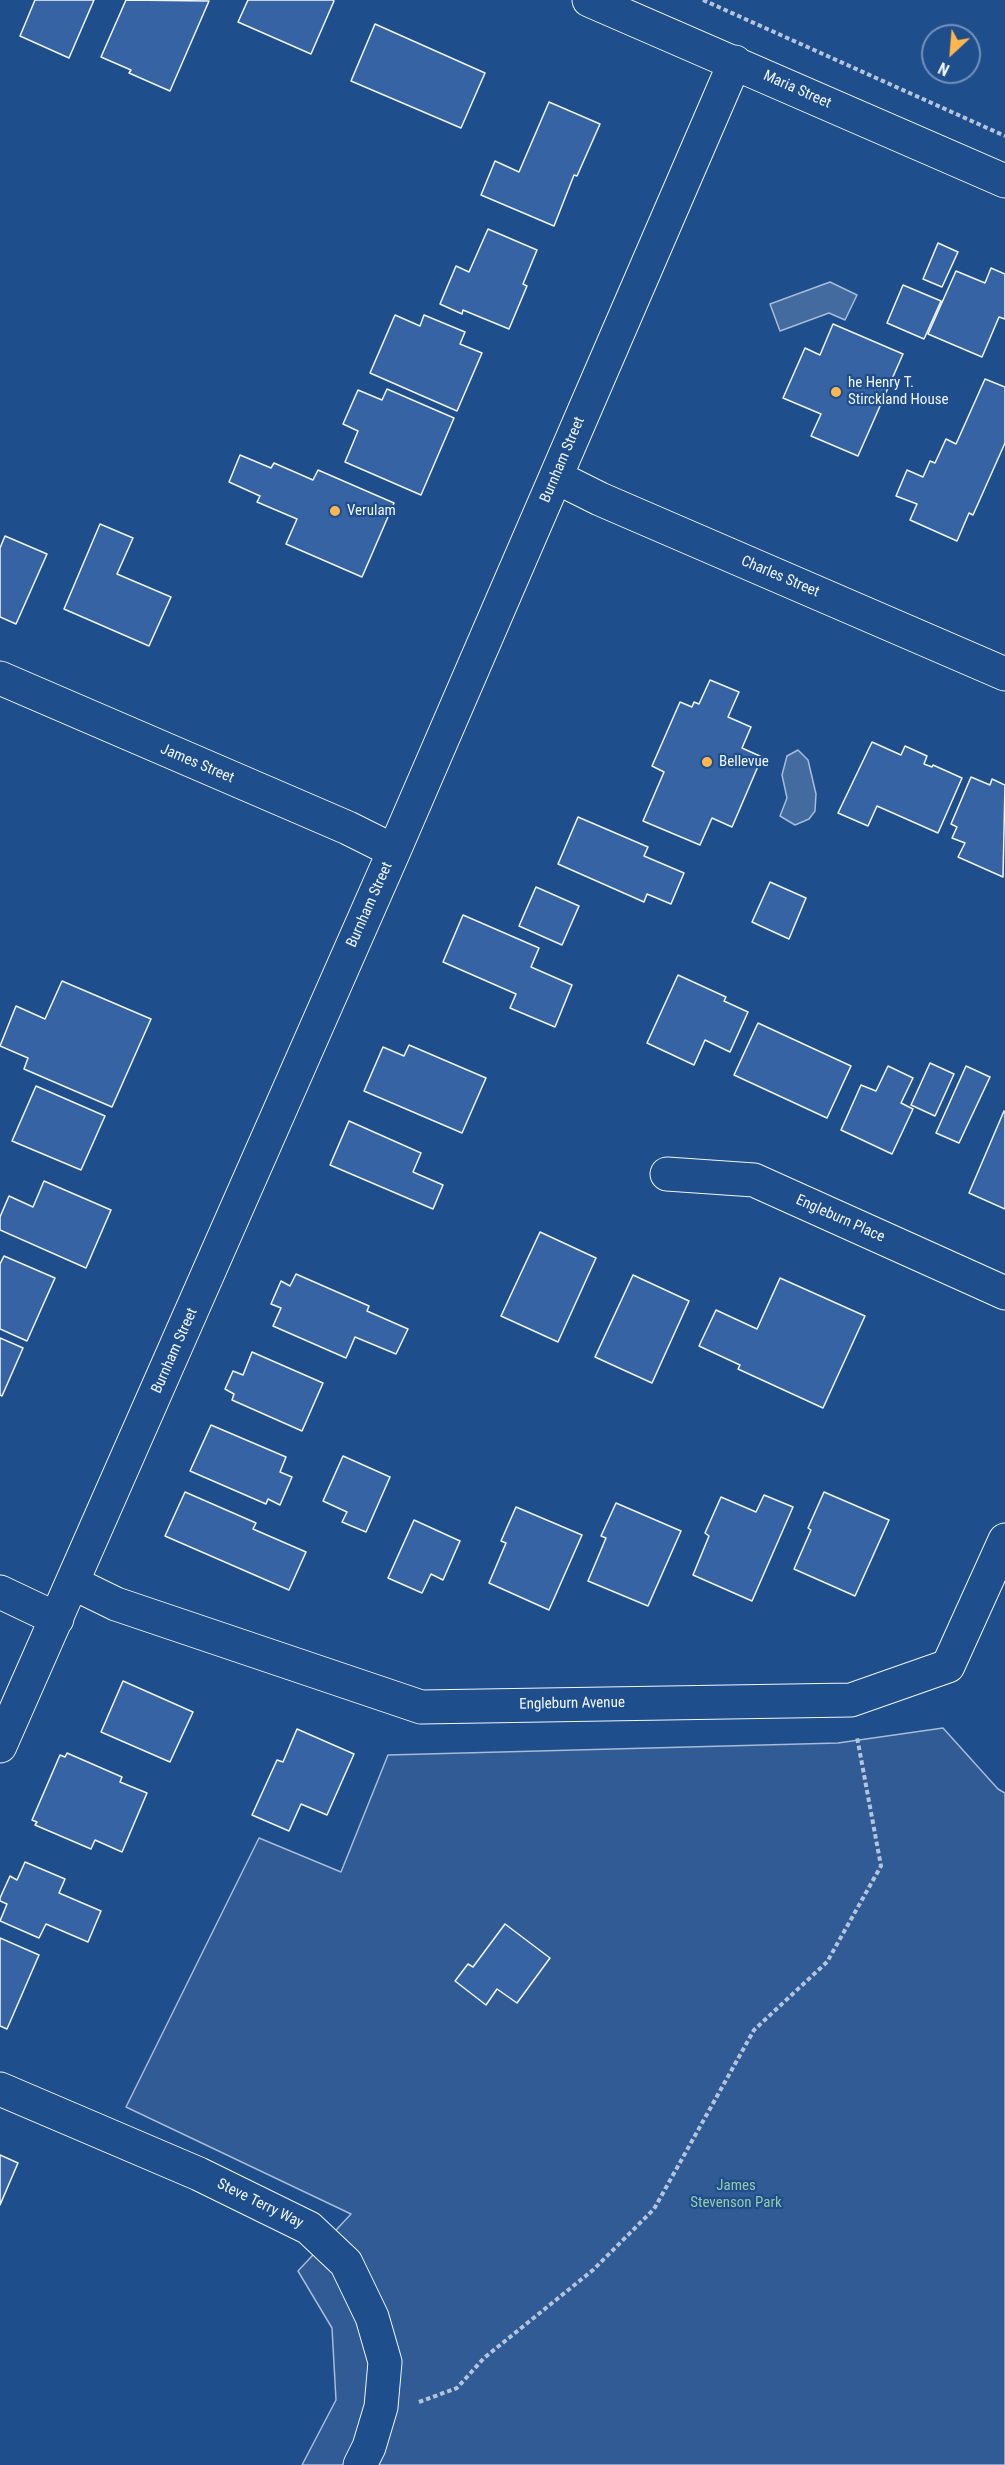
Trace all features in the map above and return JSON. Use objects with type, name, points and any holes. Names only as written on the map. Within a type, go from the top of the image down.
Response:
[{"type":"street","name":"Maria Street","points":[[589,0],[1005,181]]},
{"type":"street","name":"Burnham Street","points":[[0,1746],[394,851],[735,62]]},
{"type":"street","name":"Charles Street","points":[[555,477],[600,499],[1005,674]]},
{"type":"street","name":"James Street","points":[[0,678],[348,828],[394,851]]},
{"type":"street","name":"Engleburn Place","points":[[667,1174],[754,1180],[1005,1293]]},
{"type":"street","name":"Engleburn Avenue","points":[[73,1583],[116,1604],[421,1707],[851,1700],[948,1666],[1005,1540]]},
{"type":"street","points":[[0,1592],[57,1619]]},
{"type":"street","name":"Steve Terry Way","points":[[0,2088],[199,2174],[309,2228],[346,2263],[372,2317],[385,2362],[381,2408],[369,2446],[360,2465]]},
{"type":"path","points":[[703,0],[1005,136]]},
{"type":"path","points":[[381,2408],[425,2401],[457,2388],[484,2358],[593,2270],[639,2225],[654,2209],[754,2030],[827,1962],[881,1866],[851,1700]]},
{"type":"green space","name":"James Stevenson Park","points":[[943,1728],[998,1789],[1005,1793],[1005,2465],[302,2465],[336,2400],[332,2328],[298,2271],[351,2214],[126,2107],[259,1838],[341,1872],[388,1755],[838,1743]]},
{"type":"shaded area","points":[[830,282],[857,295],[845,320],[829,313],[780,331],[770,304]]},
{"type":"shaded area","points":[[798,750],[808,760],[816,794],[815,811],[809,819],[795,825],[780,816],[787,798],[782,775],[787,756]]},
{"type":"building","points":[[35,0],[94,0],[69,58],[20,36]]},
{"type":"building","points":[[126,0],[209,1],[170,91],[129,73],[131,70],[101,57]]},
{"type":"building","points":[[248,0],[334,1],[311,54],[238,22]]},
{"type":"building","points":[[375,24],[485,73],[461,128],[351,81]]},
{"type":"building","points":[[549,102],[600,124],[577,176],[574,175],[554,226],[481,195],[495,161],[519,172]]},
{"type":"building","points":[[488,229],[537,250],[523,284],[527,286],[509,329],[463,310],[462,314],[440,304],[456,266],[469,272]]},
{"type":"building","points":[[938,243],[958,252],[942,287],[923,279]]},
{"type":"building","points":[[991,268],[1005,274],[1005,319],[999,317],[982,357],[928,334],[956,271],[985,283]]},
{"type":"building","points":[[903,285],[941,301],[924,339],[887,323]]},
{"type":"building","points":[[395,315],[420,326],[424,315],[465,332],[460,344],[482,353],[457,411],[370,373]]},
{"type":"building","name":"he Henry T. Stirckland House","points":[[833,324],[903,354],[858,456],[811,436],[821,414],[783,398],[805,348],[820,355]]},
{"type":"building","points":[[985,379],[1005,387],[1005,443],[973,515],[969,513],[957,541],[910,520],[917,504],[896,496],[907,470],[923,477],[930,461],[935,463],[946,439],[956,444]]},
{"type":"building","points":[[387,389],[454,418],[421,495],[345,462],[358,431],[343,424],[358,390],[382,400]]},
{"type":"building","name":"Verulam","points":[[240,455],[271,468],[274,463],[313,480],[318,470],[394,503],[362,577],[286,544],[297,519],[257,502],[260,496],[229,482]]},
{"type":"building","points":[[100,524],[133,538],[117,574],[171,597],[149,646],[64,609]]},
{"type":"building","points":[[5,536],[47,554],[16,624],[0,617],[0,548]]},
{"type":"building","name":"Bellevue","points":[[710,680],[739,692],[728,717],[751,727],[742,748],[762,757],[732,827],[712,818],[700,845],[643,821],[664,772],[652,766],[680,702],[692,707],[694,702],[699,704]]},
{"type":"building","points":[[872,742],[901,755],[905,746],[927,756],[924,764],[932,767],[933,765],[962,778],[938,833],[877,806],[868,826],[838,813]]},
{"type":"building","points":[[971,777],[990,785],[992,779],[1005,785],[1003,877],[958,857],[965,843],[952,838],[957,827],[951,824]]},
{"type":"building","points":[[578,817],[648,847],[644,856],[684,873],[671,904],[647,894],[644,902],[558,864]]},
{"type":"building","points":[[770,882],[806,898],[789,939],[752,922]]},
{"type":"building","points":[[536,887],[579,906],[562,945],[519,926]]},
{"type":"building","points":[[463,915],[539,948],[531,967],[572,985],[555,1027],[510,1008],[516,994],[443,962]]},
{"type":"building","points":[[678,975],[726,997],[724,1001],[748,1012],[730,1052],[705,1040],[694,1065],[647,1043]]},
{"type":"building","points":[[62,981],[151,1019],[112,1107],[24,1069],[28,1058],[0,1046],[16,1006],[45,1019]]},
{"type":"building","points":[[758,1023],[851,1066],[827,1118],[734,1075]]},
{"type":"building","points":[[409,1045],[486,1078],[462,1133],[364,1091],[383,1047],[404,1056]]},
{"type":"building","points":[[930,1063],[954,1074],[935,1116],[911,1105]]},
{"type":"building","points":[[888,1066],[913,1078],[901,1103],[913,1109],[892,1154],[841,1130],[861,1085],[876,1091]]},
{"type":"building","points":[[966,1066],[990,1077],[959,1143],[936,1133]]},
{"type":"building","points":[[36,1086],[105,1116],[81,1170],[12,1141]]},
{"type":"building","points":[[1005,1112],[1005,1209],[969,1193]]},
{"type":"building","points":[[349,1121],[421,1153],[413,1172],[443,1185],[433,1209],[330,1165]]},
{"type":"building","points":[[44,1181],[111,1210],[86,1268],[0,1230],[0,1217],[9,1196],[33,1207]]},
{"type":"building","points":[[540,1232],[596,1258],[558,1342],[501,1316]]},
{"type":"building","points":[[4,1256],[55,1278],[27,1341],[0,1329],[0,1264]]},
{"type":"building","points":[[296,1274],[369,1306],[367,1311],[408,1329],[396,1354],[355,1337],[346,1358],[273,1326],[281,1308],[271,1304],[281,1281],[290,1286]]},
{"type":"building","points":[[633,1275],[689,1301],[652,1383],[595,1357]]},
{"type":"building","points":[[780,1278],[865,1316],[823,1408],[738,1369],[740,1365],[699,1346],[716,1310],[757,1329]]},
{"type":"building","points":[[0,1338],[23,1348],[2,1396],[0,1395]]},
{"type":"building","points":[[252,1352],[323,1383],[302,1431],[232,1400],[234,1394],[225,1389],[233,1371],[243,1375]]},
{"type":"building","points":[[211,1425],[286,1457],[280,1472],[292,1477],[280,1505],[268,1499],[266,1504],[190,1471]]},
{"type":"building","points":[[343,1456],[390,1477],[366,1532],[342,1522],[347,1512],[323,1501]]},
{"type":"building","points":[[185,1492],[256,1523],[253,1529],[306,1552],[289,1590],[165,1536]]},
{"type":"building","points":[[824,1492],[889,1520],[855,1596],[794,1569],[811,1530],[808,1528]]},
{"type":"building","points":[[764,1495],[793,1507],[752,1601],[693,1575],[709,1536],[705,1533],[721,1497],[756,1512]]},
{"type":"building","points":[[616,1503],[681,1531],[648,1606],[588,1581],[606,1538],[601,1536]]},
{"type":"building","points":[[516,1507],[582,1535],[549,1610],[489,1583],[506,1543],[501,1541]]},
{"type":"building","points":[[414,1520],[460,1541],[443,1580],[431,1574],[422,1593],[388,1578]]},
{"type":"building","points":[[123,1681],[193,1712],[170,1762],[101,1732]]},
{"type":"building","points":[[297,1729],[354,1754],[327,1815],[301,1804],[289,1831],[252,1815],[277,1760],[283,1762]]},
{"type":"building","points":[[67,1753],[122,1777],[120,1782],[147,1793],[122,1852],[95,1840],[91,1849],[35,1825],[37,1822],[32,1820],[60,1755],[65,1757]]},
{"type":"building","points":[[25,1862],[65,1879],[59,1893],[101,1911],[88,1942],[46,1924],[39,1938],[0,1921],[7,1904],[0,1901],[0,1898],[10,1876],[17,1880]]},
{"type":"building","points":[[505,1924],[550,1958],[517,2003],[497,1989],[486,2005],[455,1981],[468,1964],[473,1967]]},
{"type":"building","points":[[0,1938],[39,1955],[7,2029],[0,2026]]},
{"type":"building","points":[[0,2155],[18,2163],[0,2205]]},
{"type":"place","name":"he Henry T. Stirckland House","points":[[836,392]]},
{"type":"place","name":"Verulam","points":[[335,511]]},
{"type":"place","name":"Bellevue","points":[[707,762]]}]
